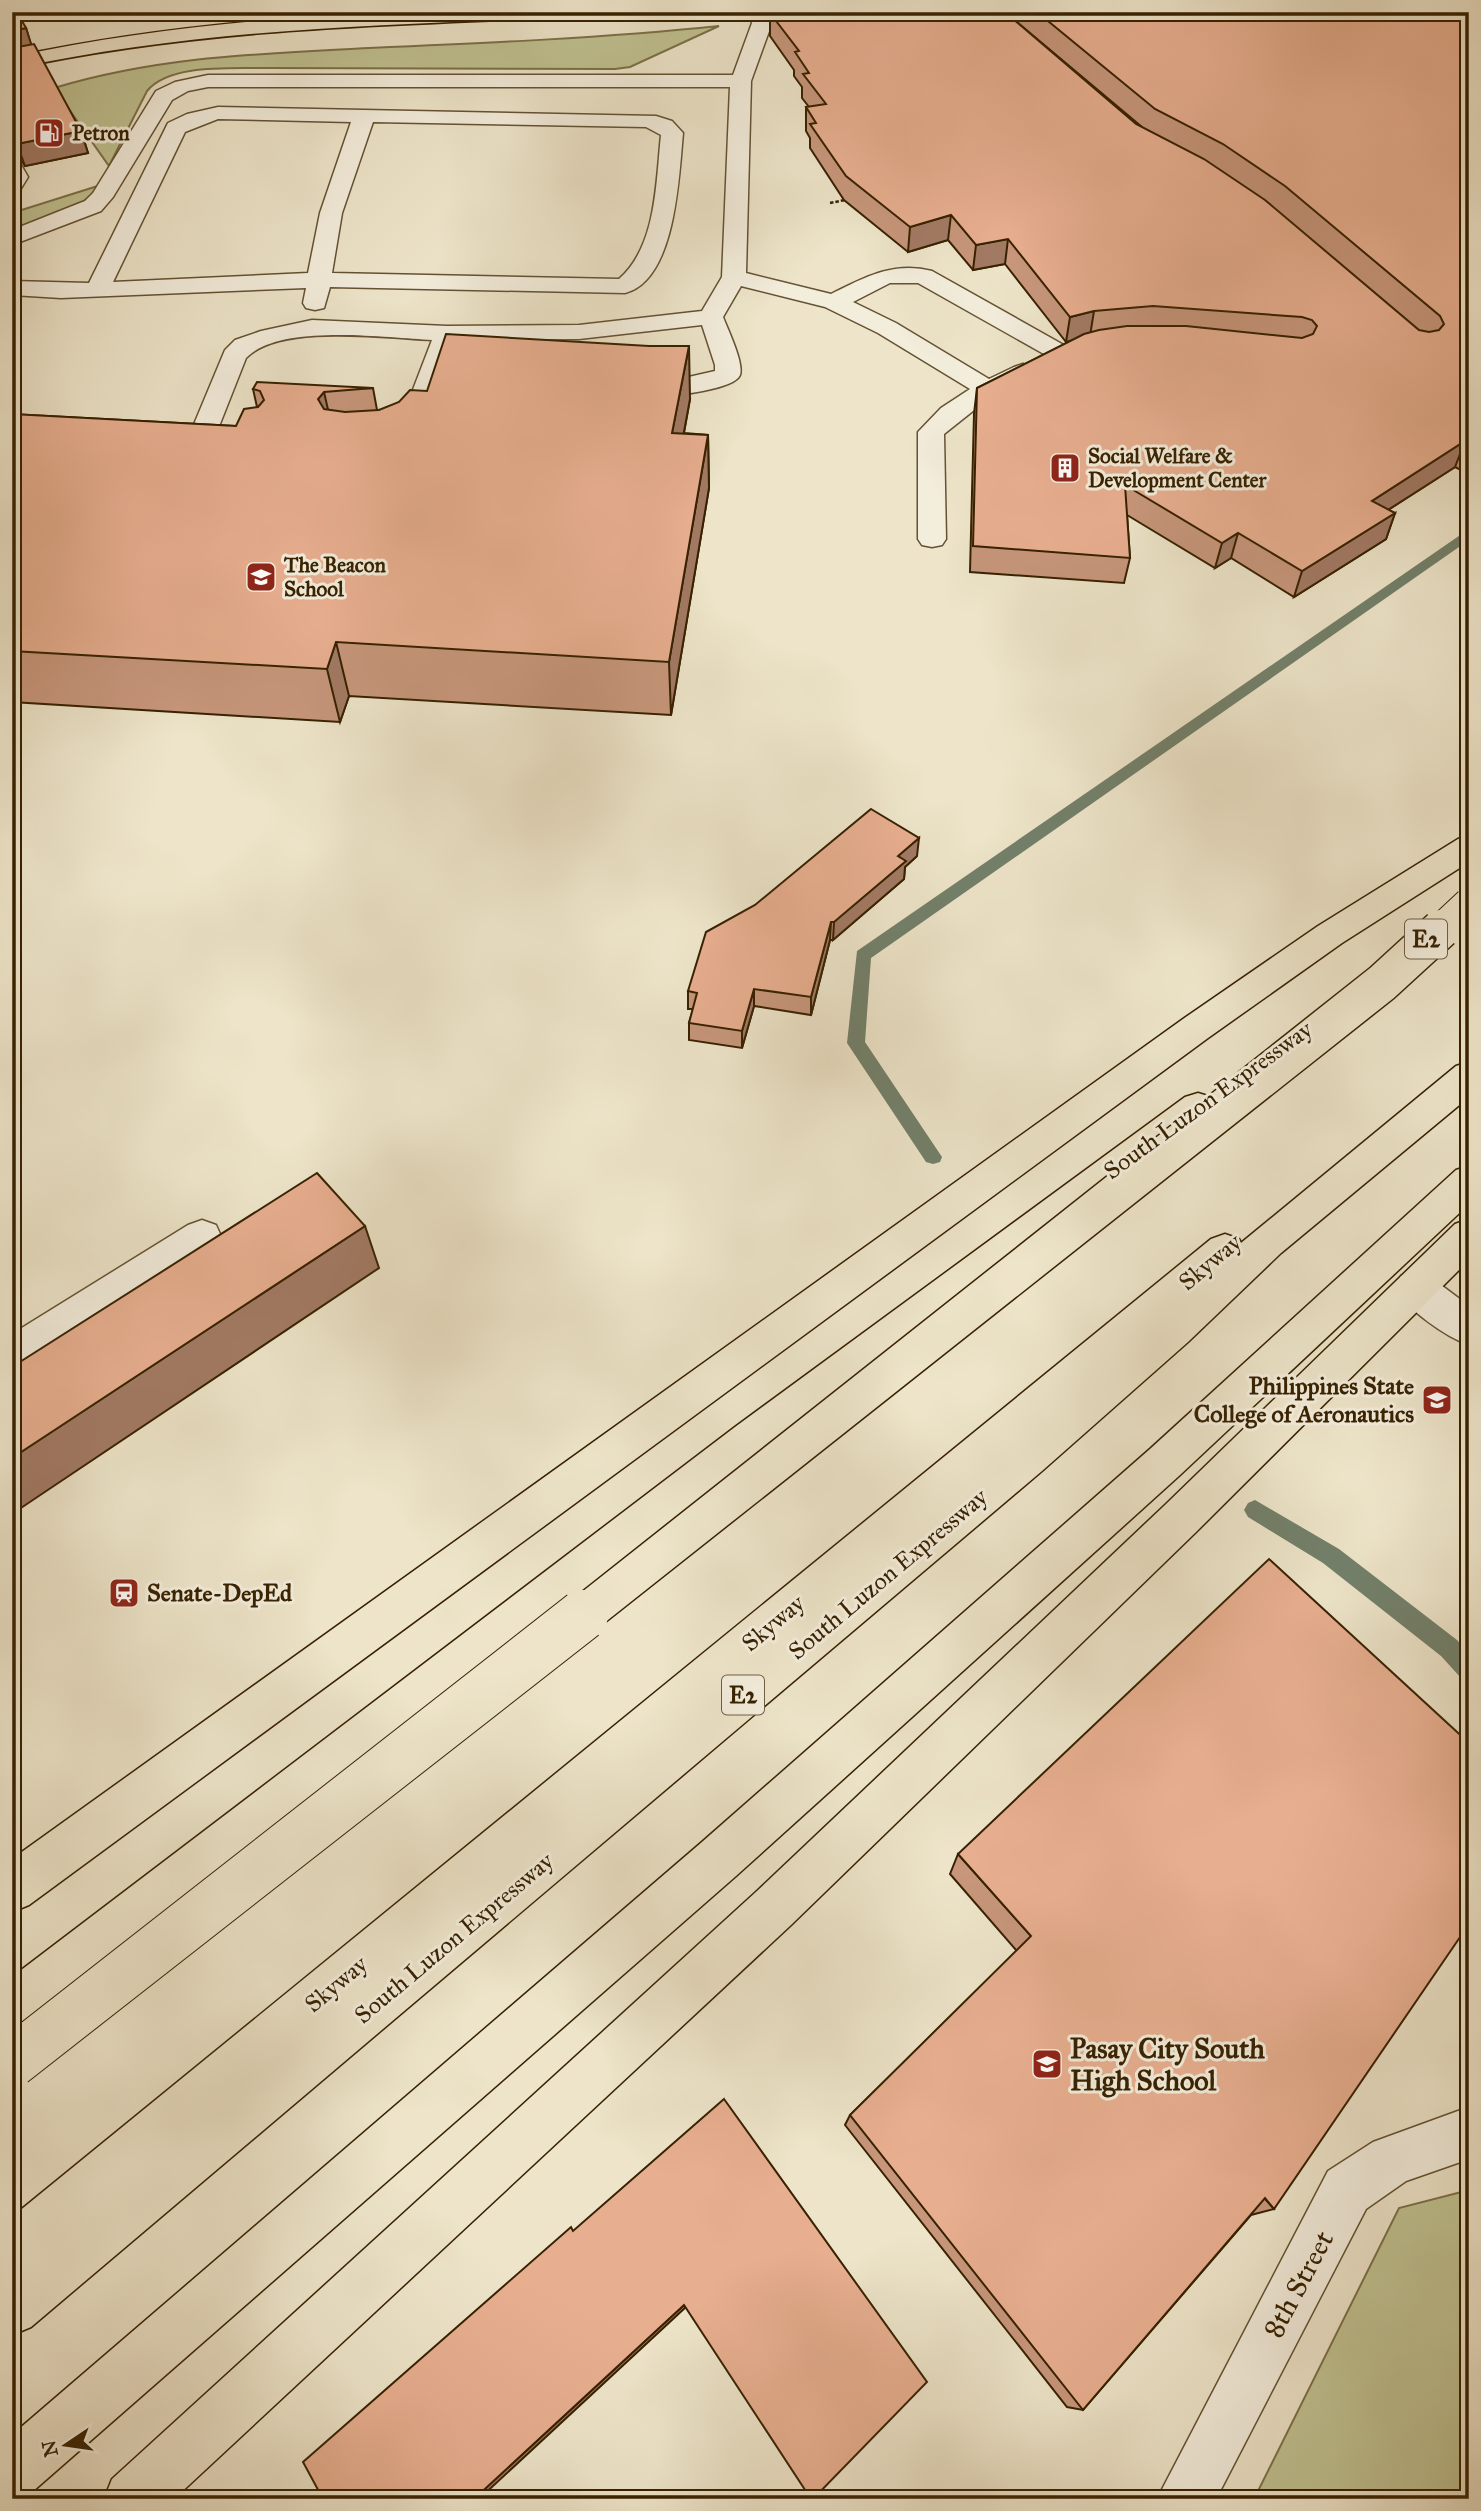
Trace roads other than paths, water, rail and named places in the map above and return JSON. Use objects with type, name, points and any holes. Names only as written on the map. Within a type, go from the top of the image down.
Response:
[{"type":"main road","points":[[12,63],[107,43],[215,29],[554,12]]},
{"type":"main road","points":[[12,1888],[615,1448],[1244,996],[1414,880],[1469,847]]},
{"type":"main road","name":"South Luzon Expressway","points":[[12,2008],[610,1546],[960,1280],[1372,981],[1469,905]]},
{"type":"main road","name":"E2","points":[[12,2062],[413,1750],[1382,983],[1469,905]]},
{"type":"main road","name":"Skyway","points":[[12,2251],[1469,1048]]},
{"type":"main road","name":"South Luzon Expressway","points":[[12,2308],[1027,1458],[1174,1330],[1267,1242],[1469,1076]]},
{"type":"main road","points":[[12,2472],[719,1859],[1165,1462],[1469,1181]]},
{"type":"main road","points":[[132,2499],[774,1908],[1469,1236]]},
{"type":"street","points":[[616,369],[628,380],[651,389],[710,382],[727,375],[728,365],[711,317],[734,277],[741,81],[762,23],[760,12]]},
{"type":"street","points":[[12,238],[93,206],[102,197],[164,96],[182,86],[208,81],[741,81]]},
{"type":"street","points":[[12,288],[97,290],[318,280],[625,286],[638,278],[662,223],[672,133],[664,126],[648,121],[218,113],[195,119],[176,128],[97,290]]},
{"type":"street","points":[[312,327],[331,213],[364,116]]},
{"type":"street","points":[[12,168],[17,177],[12,185]]},
{"type":"street","points":[[834,302],[882,278],[898,274],[924,276],[1070,351],[988,389],[941,421],[931,432],[932,539]]},
{"type":"street","points":[[734,277],[834,302],[887,328],[988,389]]},
{"type":"street","points":[[262,452],[216,450],[204,441],[205,429],[234,355],[244,345],[261,338],[312,327],[447,333],[579,332],[711,317]]},
{"type":"street","points":[[579,332],[598,350]]},
{"type":"street","points":[[388,454],[396,452],[406,441],[447,333]]},
{"type":"street","points":[[12,1355],[202,1236]]},
{"type":"street","points":[[1415,1288],[1469,1328]]},
{"type":"street","name":"8th Street","points":[[1185,2499],[1347,2190],[1391,2160],[1469,2133]]},
{"type":"waterway","points":[[933,1157],[856,1043],[863,955],[1469,533]]},
{"type":"waterway","points":[[1255,1510],[1331,1556],[1449,1648],[1469,1670]]},
{"type":"place","name":"Petron","points":[[49,133]]},
{"type":"place","name":"Social Welfare & Development Center","points":[[1065,468]]},
{"type":"place","name":"The Beacon School","points":[[261,577]]},
{"type":"place","name":"Philippines State College of Aeronautics","points":[[1437,1400]]},
{"type":"place","name":"Senate-DepEd","points":[[124,1593]]},
{"type":"place","name":"Pasay City South High School","points":[[1047,2064]]}]
